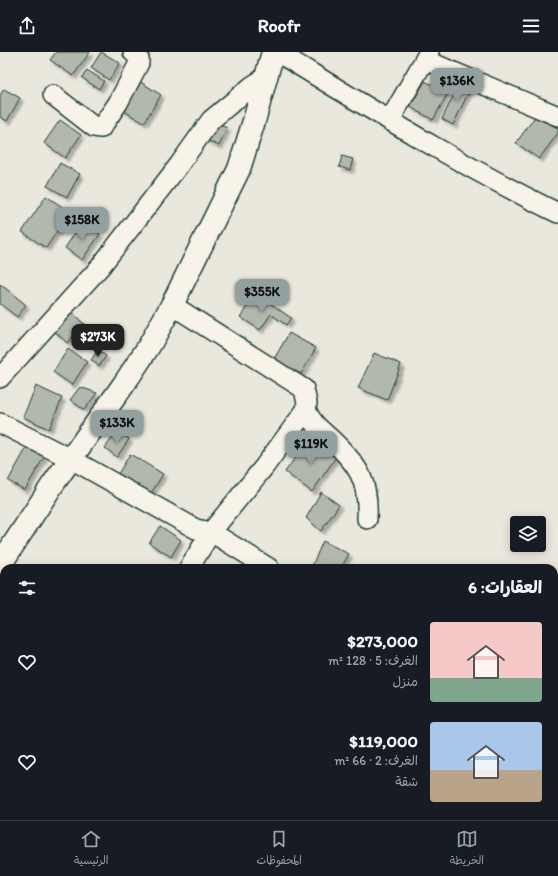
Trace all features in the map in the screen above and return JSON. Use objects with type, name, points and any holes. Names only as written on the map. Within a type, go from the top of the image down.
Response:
[{"type":"main road","points":[[1,564],[71,459],[124,384],[149,346],[172,304],[238,169],[254,122],[273,52]]},
{"type":"street","points":[[53,95],[94,128],[101,128],[118,103],[139,64],[139,58],[133,52]]},
{"type":"street","points":[[277,52],[390,120],[513,191],[558,213]]},
{"type":"street","points":[[390,120],[427,56],[558,116]]},
{"type":"street","points":[[0,378],[100,266],[179,166],[211,120],[252,86],[266,77]]},
{"type":"street","points":[[172,304],[304,389],[307,403],[306,410],[264,466],[211,532],[191,564]]},
{"type":"street","points":[[306,410],[316,428],[350,458],[358,471],[368,498],[366,519]]},
{"type":"street","points":[[0,423],[71,459],[196,530],[211,532],[263,564]]},
{"type":"building","points":[[56,52],[90,52],[73,76],[50,60]]},
{"type":"building","points":[[101,52],[120,63],[109,80],[91,68]]},
{"type":"building","points":[[87,70],[104,81],[99,89],[82,78]]},
{"type":"building","points":[[136,79],[161,95],[144,123],[119,108]]},
{"type":"building","points":[[461,80],[472,85],[453,125],[442,119]]},
{"type":"building","points":[[425,81],[448,93],[433,120],[410,107]]},
{"type":"building","points":[[4,89],[20,98],[7,121],[0,117],[0,95]]},
{"type":"building","points":[[537,114],[558,129],[558,133],[539,159],[516,143]]},
{"type":"building","points":[[60,120],[81,135],[65,158],[44,143]]},
{"type":"building","points":[[212,121],[227,128],[219,146],[204,139]]},
{"type":"building","points":[[342,156],[353,159],[350,170],[339,167]]},
{"type":"building","points":[[60,163],[80,174],[67,197],[47,186]]},
{"type":"building","points":[[46,196],[70,212],[46,248],[22,232]]},
{"type":"building","points":[[82,222],[100,234],[82,260],[65,248]]},
{"type":"building","points":[[0,284],[26,305],[17,317],[0,304]]},
{"type":"building","points":[[256,293],[291,318],[286,325],[271,314],[260,330],[240,317]]},
{"type":"building","points":[[67,308],[84,324],[67,343],[50,327]]},
{"type":"building","points":[[289,333],[316,348],[301,374],[274,359]]},
{"type":"building","points":[[68,349],[87,362],[72,385],[53,372]]},
{"type":"building","points":[[98,350],[106,356],[99,366],[91,360]]},
{"type":"building","points":[[374,353],[401,364],[387,400],[358,388]]},
{"type":"building","points":[[36,386],[62,398],[49,429],[23,417]]},
{"type":"building","points":[[80,387],[97,393],[84,410],[70,400]]},
{"type":"building","points":[[118,430],[129,439],[117,457],[105,448]]},
{"type":"building","points":[[309,438],[336,457],[312,492],[285,472]]},
{"type":"building","points":[[27,447],[44,457],[25,490],[8,481]]},
{"type":"building","points":[[130,454],[163,474],[150,495],[118,474]]},
{"type":"building","points":[[321,492],[339,505],[321,531],[306,518]]},
{"type":"building","points":[[160,526],[181,540],[171,557],[149,543]]},
{"type":"building","points":[[323,541],[349,554],[343,564],[313,564]]}]
